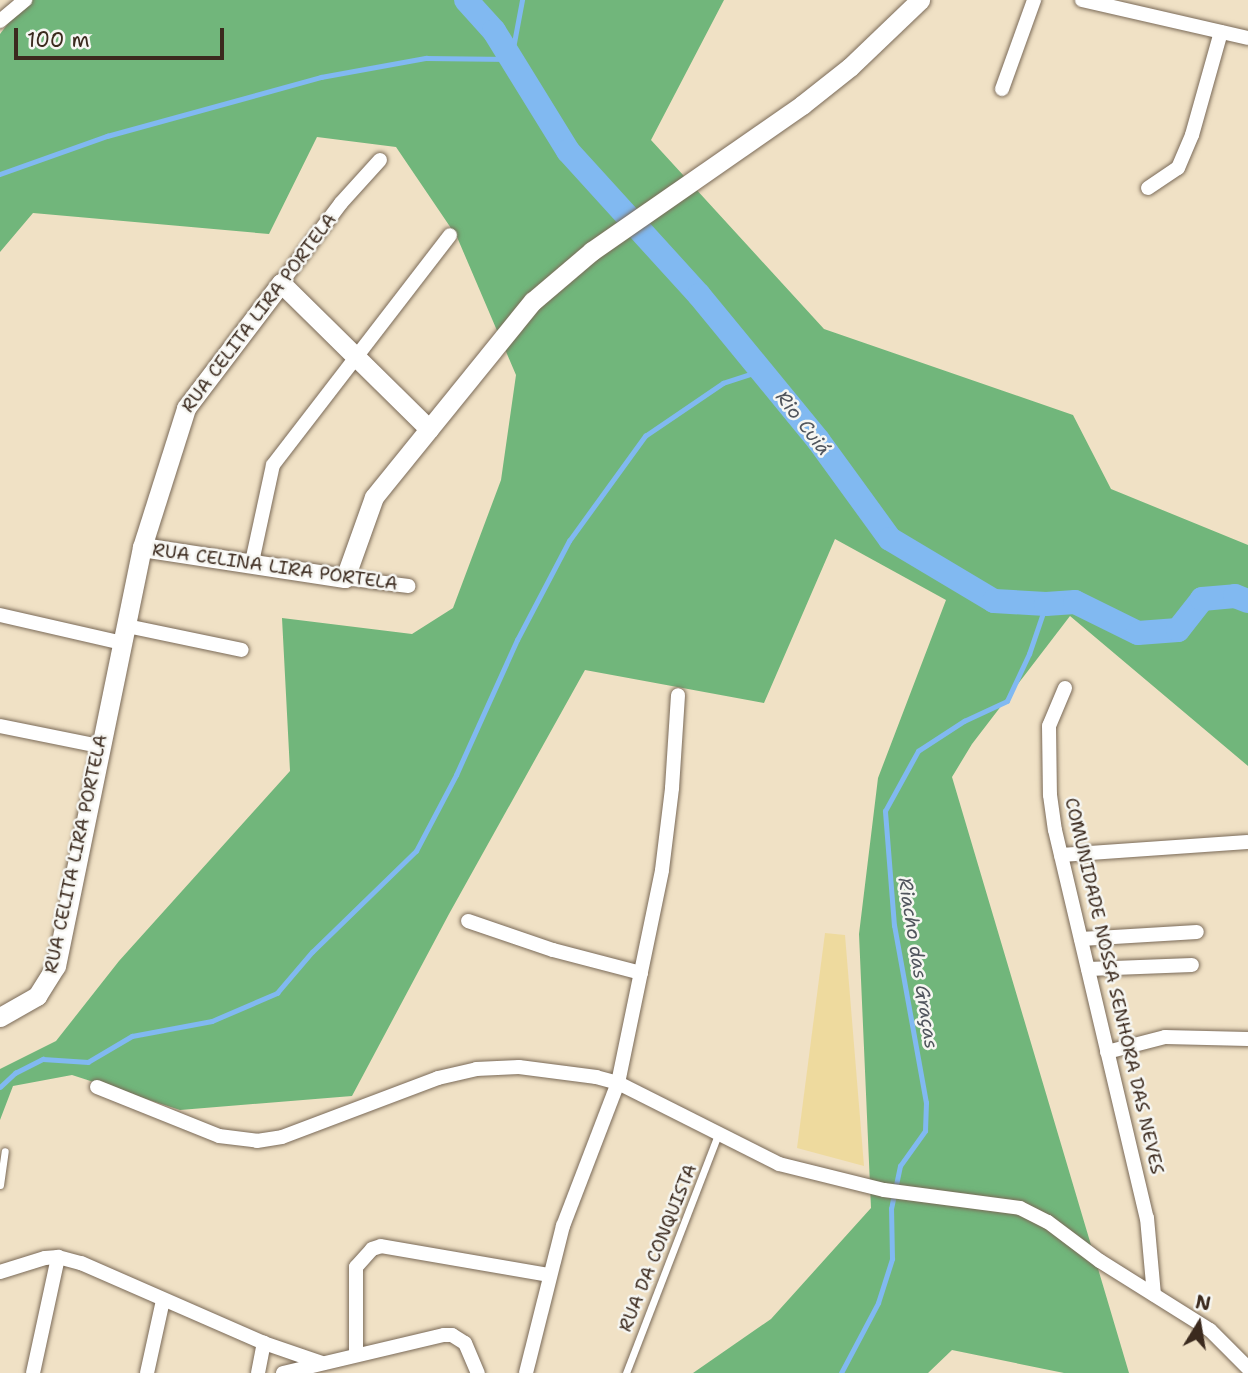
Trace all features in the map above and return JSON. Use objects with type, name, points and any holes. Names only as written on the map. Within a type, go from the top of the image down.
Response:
[{"type":"main road","points":[[345,578],[374,498],[533,301],[592,251],[652,212],[802,105],[850,67],[920,0]]},
{"type":"main road","points":[[281,283],[411,415],[425,433]]},
{"type":"main road","name":"RUA CELITA LIRA PORTELA","points":[[0,1017],[37,996],[56,966],[99,746],[125,635],[150,548],[153,520],[186,408],[281,283]]},
{"type":"main road","name":"RUA CELINA LIRA PORTELA","points":[[150,548],[345,578]]},
{"type":"street","points":[[0,20],[25,0]]},
{"type":"street","points":[[1002,89],[1034,0]]},
{"type":"street","points":[[1082,0],[1248,38]]},
{"type":"street","points":[[1148,188],[1178,168],[1192,135],[1222,32]]},
{"type":"street","name":"RUA CELITA LIRA PORTELA","points":[[281,283],[341,203],[380,160]]},
{"type":"street","points":[[252,562],[273,465],[450,235]]},
{"type":"street","name":"RUA CELINA LIRA PORTELA","points":[[345,578],[408,586]]},
{"type":"street","points":[[0,615],[242,650]]},
{"type":"street","name":"COMUNIDADE NOSSA SENHORA DAS NEVES","points":[[1065,688],[1049,726],[1047,746],[1050,795],[1061,855],[1147,1218],[1154,1295]]},
{"type":"street","points":[[526,1373],[549,1275],[577,1182],[618,1083],[662,870],[672,788],[678,695]]},
{"type":"street","points":[[0,726],[99,746]]},
{"type":"street","points":[[1061,855],[1248,842]]},
{"type":"street","points":[[468,921],[553,950],[641,973]]},
{"type":"street","points":[[1081,939],[1196,932]]},
{"type":"street","points":[[1088,969],[1192,965]]},
{"type":"street","points":[[1107,1052],[1165,1037],[1248,1039]]},
{"type":"street","points":[[97,1087],[219,1136],[257,1141],[301,1131],[438,1077],[476,1069],[519,1067],[618,1083],[779,1164],[884,1190],[1020,1208],[1048,1222],[1072,1242],[1210,1330],[1248,1368]]},
{"type":"street","points":[[356,1356],[356,1267],[372,1249],[381,1247],[549,1275]]},
{"type":"street","points":[[0,1272],[58,1257],[81,1263],[264,1343],[322,1363]]},
{"type":"street","points":[[33,1373],[58,1257]]},
{"type":"street","points":[[147,1373],[163,1300]]},
{"type":"street","points":[[284,1373],[452,1335],[465,1343],[478,1373]]},
{"type":"street","points":[[258,1373],[264,1343]]},
{"type":"lane","name":"RUA DA CONQUISTA","points":[[626,1373],[718,1135]]},
{"type":"lane","points":[[0,1185],[5,1151]]},
{"type":"green space","points":[[26,0],[724,0],[651,140],[824,329],[1073,415],[1111,489],[1248,545],[1248,766],[1070,616],[972,744],[952,777],[1129,1373],[1064,1373],[952,1350],[928,1373],[693,1373],[771,1319],[871,1208],[859,934],[878,778],[946,600],[835,539],[764,703],[585,670],[449,914],[352,1096],[180,1110],[72,1075],[13,1086],[0,1120],[0,1069],[56,1041],[119,961],[290,771],[282,618],[412,634],[453,608],[501,480],[516,375],[457,237],[396,147],[317,137],[269,234],[33,213],[0,252],[0,34]]},
{"type":"sand","points":[[825,933],[845,935],[864,1166],[797,1148]]},
{"type":"waterway","name":"Rio Cuiá","points":[[466,0],[494,31],[568,151],[699,295],[818,440],[890,539],[994,601],[1046,604],[1075,602],[1138,633],[1178,630],[1202,599],[1235,596],[1248,601]]},
{"type":"waterway","points":[[0,174],[107,136],[321,77],[426,58],[511,59],[522,0]]},
{"type":"waterway","points":[[0,1087],[15,1073],[43,1059],[88,1062],[132,1036],[212,1021],[277,993],[312,952],[416,851],[456,775],[517,640],[569,541],[645,436],[723,383],[761,371]]},
{"type":"waterway","name":"Riacho das Graças","points":[[841,1373],[878,1303],[892,1259],[891,1209],[900,1166],[925,1131],[926,1103],[894,926],[885,811],[918,751],[964,721],[1007,701],[1029,654],[1046,604]]}]
